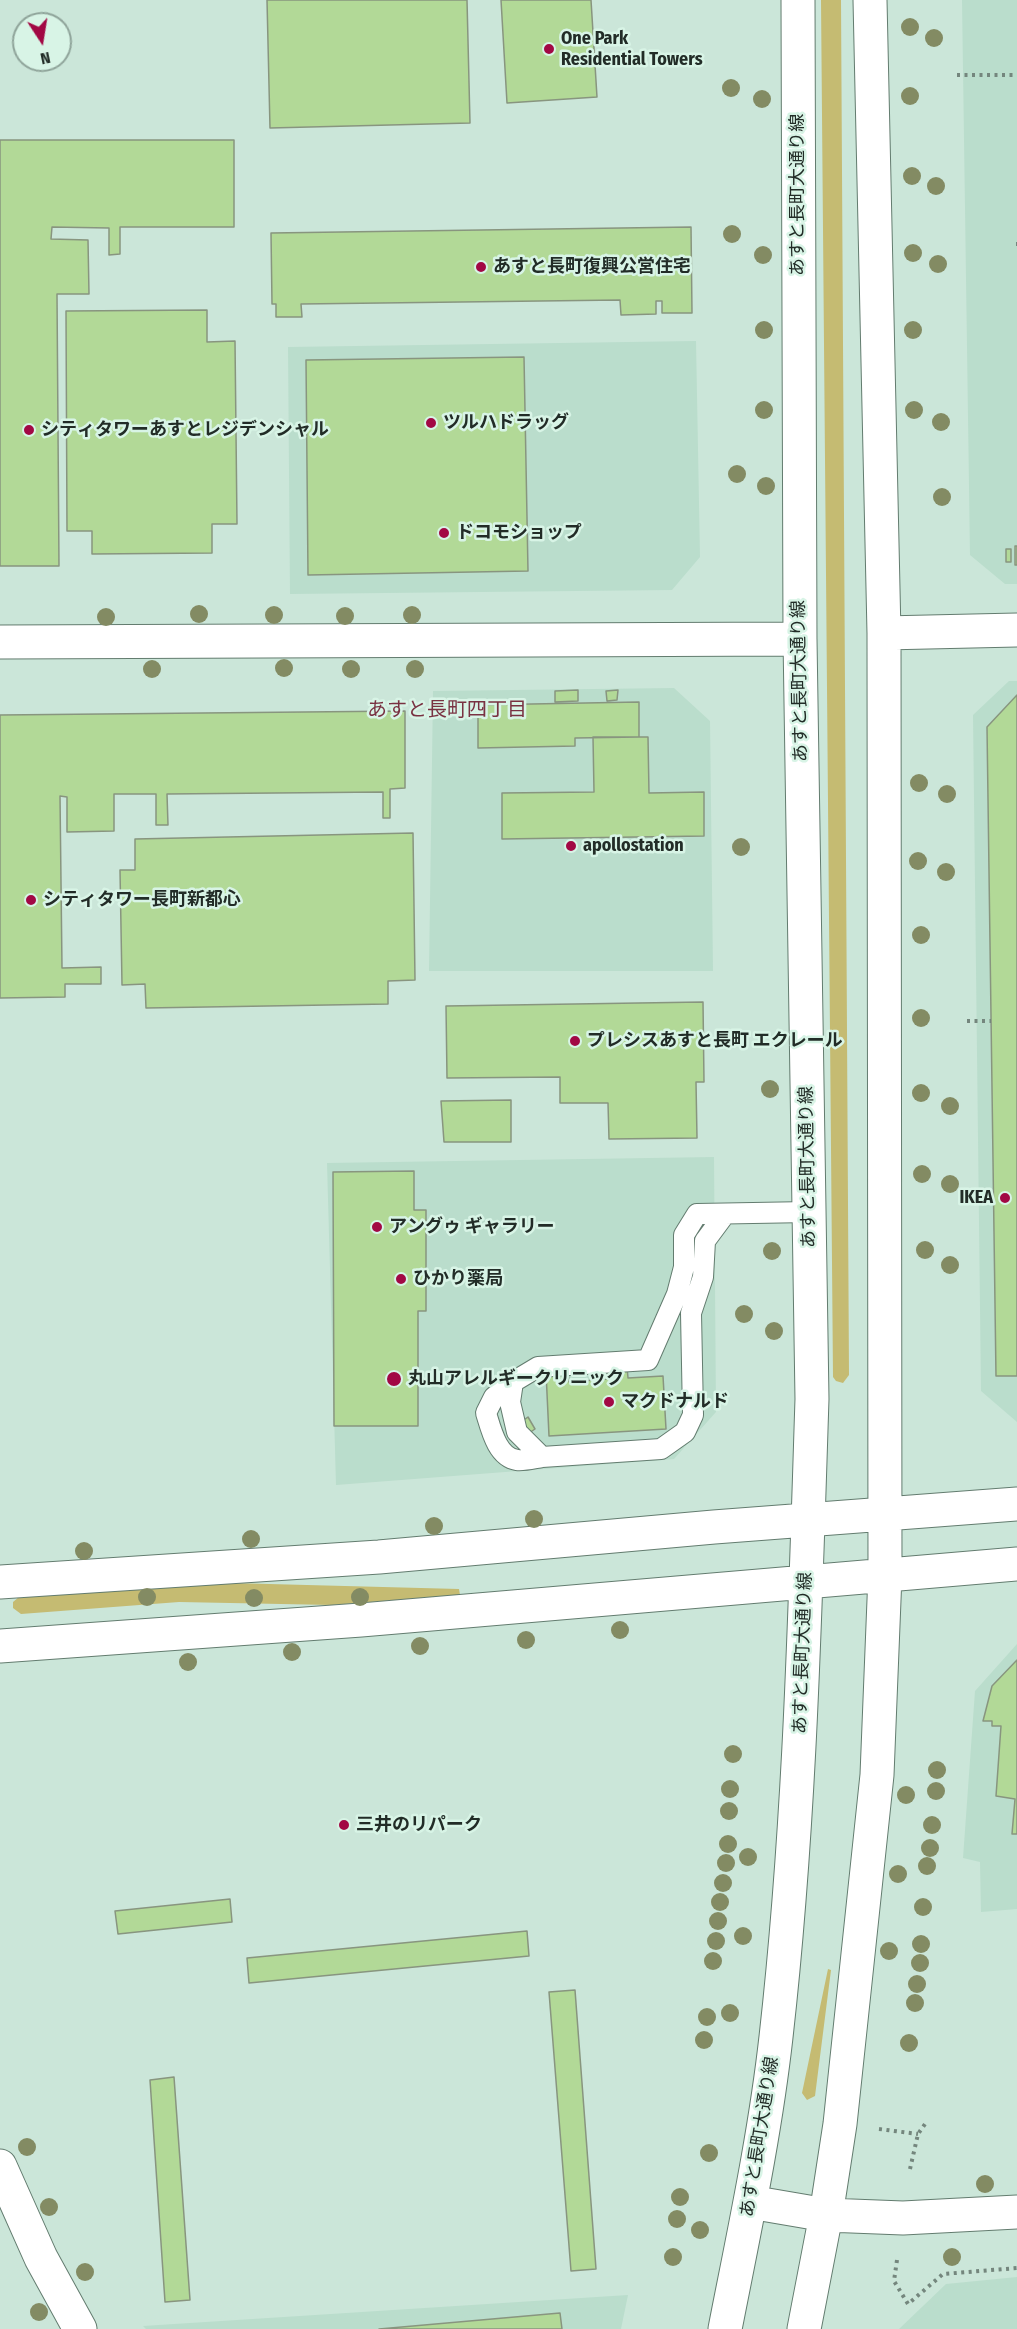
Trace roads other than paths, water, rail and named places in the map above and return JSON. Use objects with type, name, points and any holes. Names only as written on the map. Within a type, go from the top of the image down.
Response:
[{"type":"main road","name":"あすと長町大通り線","points":[[725,2329],[750,2202],[776,2039],[793,1860],[812,1399],[800,639],[798,0]]},
{"type":"main road","points":[[804,2329],[826,2215],[841,2112],[877,1775],[885,1575],[884,633],[870,0]]},
{"type":"main road","points":[[884,633],[1017,630]]},
{"type":"main road","points":[[0,642],[800,639]]},
{"type":"main road","points":[[0,1582],[379,1557],[714,1527],[808,1522],[1017,1504]]},
{"type":"main road","points":[[0,1646],[373,1619],[1017,1564]]},
{"type":"main road","points":[[0,2166],[41,2258],[80,2329]]},
{"type":"main road","points":[[750,2202],[826,2215],[903,2218],[1017,2212]]},
{"type":"lane","points":[[725,1214],[705,1241],[703,1277],[691,1313],[693,1415],[685,1432],[661,1449],[542,1457],[518,1432],[510,1402],[513,1382],[538,1367],[648,1360],[677,1294],[684,1267],[684,1235],[697,1214],[809,1212]]},
{"type":"place","name":"One Park Residential Towers","points":[[549,49]]},
{"type":"place","name":"あすと長町復興公営住宅","points":[[481,267]]},
{"type":"place","name":"ツルハドラッグ","points":[[431,423]]},
{"type":"place","name":"シティタワーあすとレジデンシャル","points":[[29,430]]},
{"type":"place","name":"ドコモショップ","points":[[444,533]]},
{"type":"place","name":"apollostation","points":[[571,846]]},
{"type":"place","name":"シティタワー長町新都心","points":[[31,900]]},
{"type":"place","name":"プレシスあすと長町 エクレール","points":[[575,1041]]},
{"type":"place","name":"IKEA","points":[[1005,1198]]},
{"type":"place","name":"アングゥ ギャラリー","points":[[377,1227]]},
{"type":"place","name":"ひかり薬局","points":[[401,1279]]},
{"type":"place","name":"丸山アレルギークリニック","points":[[394,1379]]},
{"type":"place","name":"マクドナルド","points":[[609,1402]]},
{"type":"place","name":"三井のリパーク","points":[[344,1825]]},
{"type":"district","name":"あすと長町四丁目","points":[[447,710]]}]
